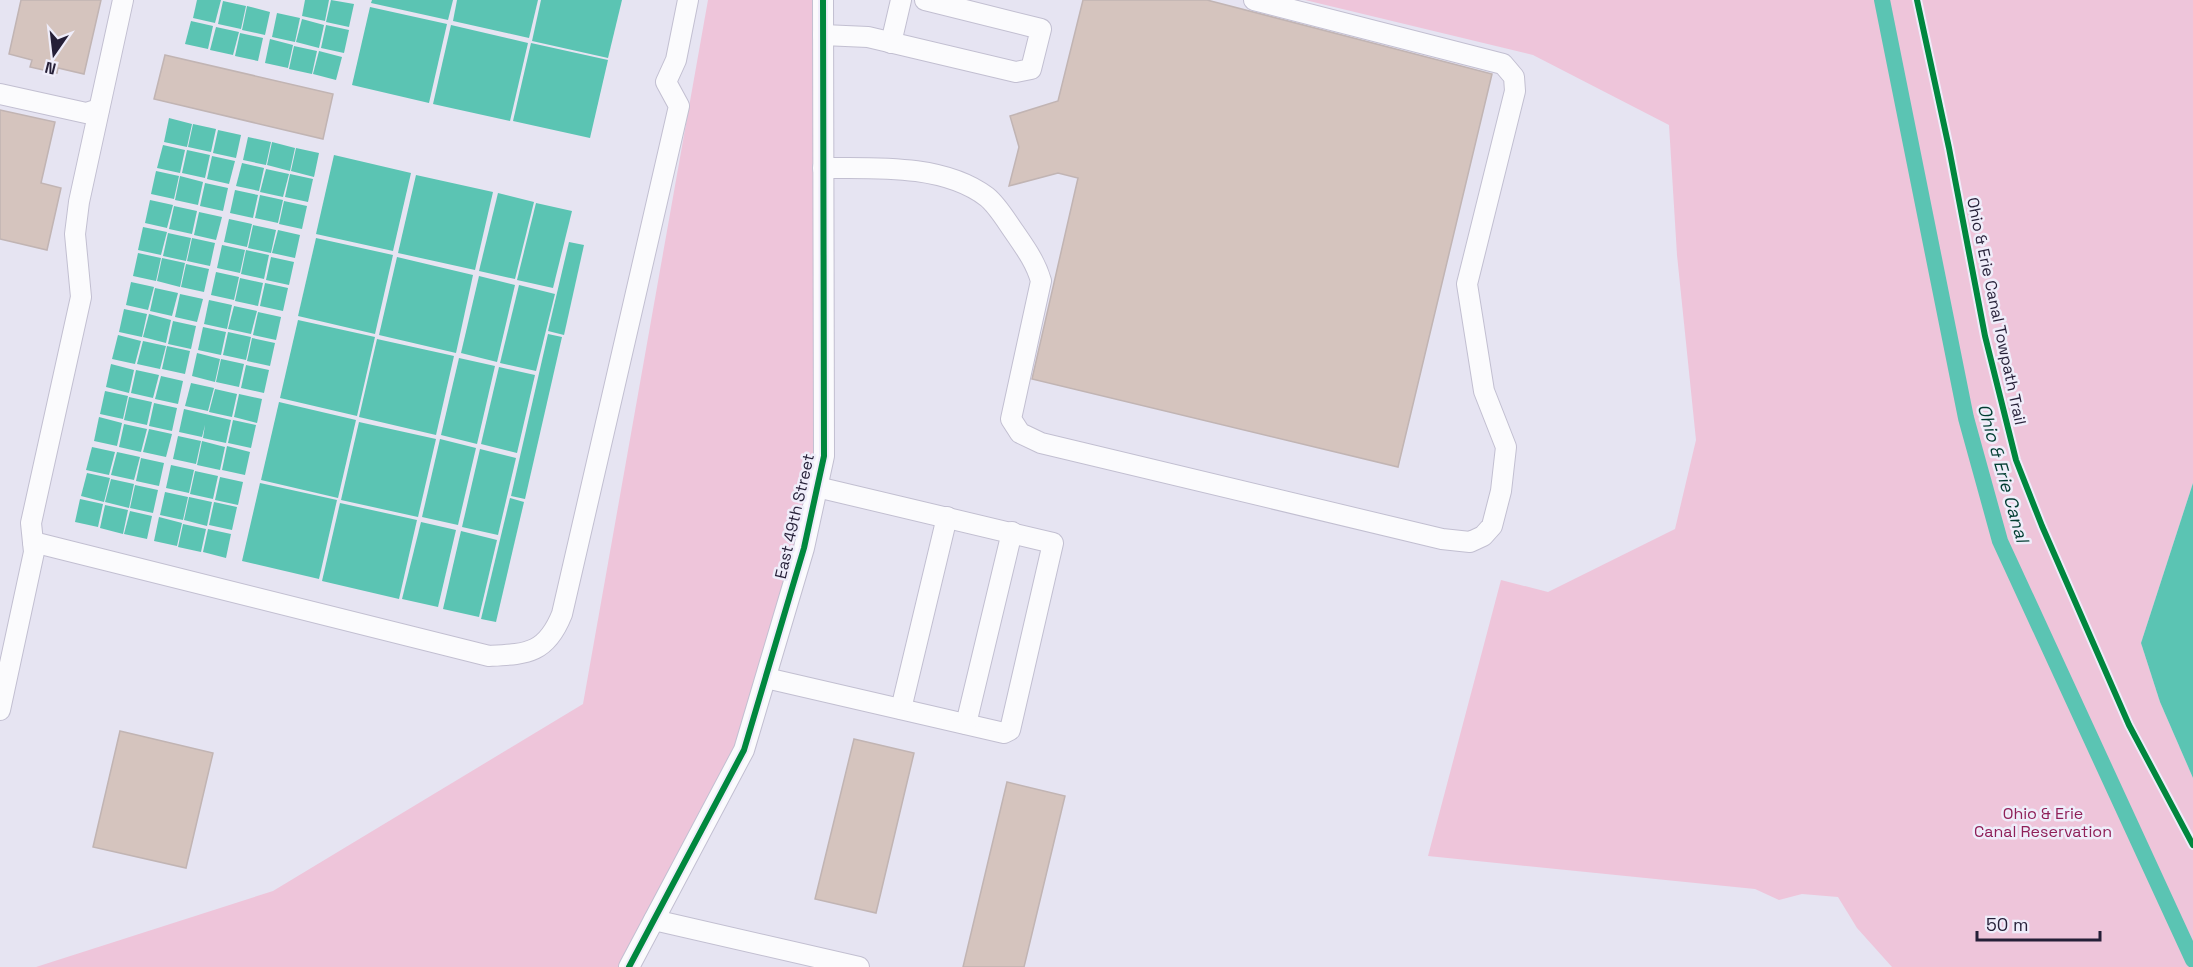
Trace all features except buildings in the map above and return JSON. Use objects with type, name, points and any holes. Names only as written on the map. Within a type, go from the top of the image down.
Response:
[{"type":"street","points":[[0,710],[34,552],[31,523],[81,297],[75,234],[79,202],[123,0]]},
{"type":"street","points":[[33,542],[489,657],[529,653],[555,633],[562,614],[679,106],[666,82],[676,60],[688,0]]},
{"type":"street","name":"East 49th Street","points":[[629,967],[744,750],[804,548],[824,456],[823,0]]},
{"type":"street","points":[[891,43],[901,0]]},
{"type":"street","points":[[823,35],[868,37],[1016,72],[1031,69],[1041,29],[925,0]]},
{"type":"street","points":[[823,168],[912,171],[947,178],[971,186],[990,199],[1036,265],[1041,281],[1011,419],[1020,433],[1041,443],[1442,539],[1470,542],[1483,536],[1492,526],[1501,491],[1506,447],[1484,391],[1467,285],[1515,90],[1514,77],[1503,64],[1254,0]]},
{"type":"street","points":[[0,94],[86,113],[99,109]]},
{"type":"street","points":[[766,678],[1004,733],[1010,730],[1054,545],[1051,541],[817,487]]},
{"type":"street","points":[[901,709],[947,517]]},
{"type":"street","points":[[966,724],[1012,532]]},
{"type":"street","points":[[654,920],[859,967]]},
{"type":"green space","points":[[708,0],[823,0],[824,456],[744,750],[629,967],[36,967],[273,891],[583,704]]},
{"type":"green space","name":"Ohio & Erie Canal Reservation","points":[[1305,0],[2193,0],[2193,483],[2141,643],[2160,702],[2193,778],[2193,967],[1892,967],[1857,928],[1838,897],[1802,894],[1779,900],[1755,889],[1428,856],[1501,580],[1548,592],[1675,529],[1696,440],[1677,255],[1669,125],[1533,55]]},
{"type":"shaded area","points":[[197,0],[221,0],[215,23],[193,18]]},
{"type":"shaded area","points":[[305,0],[329,0],[325,21],[302,16]]},
{"type":"shaded area","points":[[331,0],[354,4],[349,27],[326,22]]},
{"type":"shaded area","points":[[372,0],[453,0],[448,20],[371,3]]},
{"type":"shaded area","points":[[457,0],[538,0],[529,38],[453,21]]},
{"type":"shaded area","points":[[541,0],[622,0],[608,58],[532,41]]},
{"type":"shaded area","points":[[223,1],[246,6],[241,29],[218,24]]},
{"type":"shaded area","points":[[247,6],[270,12],[265,35],[242,30]]},
{"type":"shaded area","points":[[370,7],[447,24],[429,103],[352,85]]},
{"type":"shaded area","points":[[277,13],[300,18],[295,42],[272,37]]},
{"type":"shaded area","points":[[302,19],[324,25],[319,48],[296,42]]},
{"type":"shaded area","points":[[191,21],[213,26],[208,49],[185,44]]},
{"type":"shaded area","points":[[326,25],[349,30],[344,53],[321,48]]},
{"type":"shaded area","points":[[451,25],[528,43],[510,121],[433,104]]},
{"type":"shaded area","points":[[216,27],[239,32],[233,55],[210,50]]},
{"type":"shaded area","points":[[240,33],[263,38],[258,61],[235,56]]},
{"type":"shaded area","points":[[270,39],[293,45],[288,68],[265,63]]},
{"type":"shaded area","points":[[531,43],[608,60],[590,138],[513,121]]},
{"type":"shaded area","points":[[294,46],[317,51],[312,74],[289,69]]},
{"type":"shaded area","points":[[319,51],[342,57],[336,80],[313,74]]},
{"type":"shaded area","points":[[169,118],[192,124],[187,147],[164,142]]},
{"type":"shaded area","points":[[193,124],[216,129],[211,152],[188,147]]},
{"type":"shaded area","points":[[218,130],[241,135],[236,158],[213,153]]},
{"type":"shaded area","points":[[248,137],[271,142],[266,165],[243,160]]},
{"type":"shaded area","points":[[272,142],[295,148],[290,171],[267,165]]},
{"type":"shaded area","points":[[163,145],[185,150],[180,173],[157,168]]},
{"type":"shaded area","points":[[296,148],[319,153],[314,177],[291,171]]},
{"type":"shaded area","points":[[187,150],[210,155],[205,178],[182,173]]},
{"type":"shaded area","points":[[334,155],[411,173],[393,251],[316,234]]},
{"type":"shaded area","points":[[212,156],[235,161],[229,184],[207,179]]},
{"type":"shaded area","points":[[242,163],[264,168],[259,191],[236,186]]},
{"type":"shaded area","points":[[266,169],[289,174],[283,197],[260,192]]},
{"type":"shaded area","points":[[156,171],[179,176],[174,199],[151,194]]},
{"type":"shaded area","points":[[290,174],[313,179],[308,202],[285,197]]},
{"type":"shaded area","points":[[416,175],[493,192],[475,270],[398,253]]},
{"type":"shaded area","points":[[180,176],[203,182],[198,205],[175,200]]},
{"type":"shaded area","points":[[205,183],[228,188],[223,211],[200,206]]},
{"type":"shaded area","points":[[235,190],[258,195],[253,218],[230,213]]},
{"type":"shaded area","points":[[498,193],[534,202],[515,279],[479,271]]},
{"type":"shaded area","points":[[260,195],[283,200],[278,223],[255,218]]},
{"type":"shaded area","points":[[150,200],[173,205],[167,228],[145,223]]},
{"type":"shaded area","points":[[284,201],[307,206],[302,229],[279,224]]},
{"type":"shaded area","points":[[536,203],[572,211],[553,288],[517,280]]},
{"type":"shaded area","points":[[174,206],[197,211],[192,234],[169,229]]},
{"type":"shaded area","points":[[199,212],[222,217],[216,240],[194,235]]},
{"type":"shaded area","points":[[229,219],[252,224],[247,247],[224,242]]},
{"type":"shaded area","points":[[253,225],[276,230],[271,253],[248,248]]},
{"type":"shaded area","points":[[143,227],[167,232],[161,255],[138,250]]},
{"type":"shaded area","points":[[278,230],[300,235],[295,258],[272,253]]},
{"type":"shaded area","points":[[168,233],[191,238],[186,261],[163,256]]},
{"type":"shaded area","points":[[192,238],[215,243],[210,266],[187,261]]},
{"type":"shaded area","points":[[316,238],[393,255],[375,334],[298,316]]},
{"type":"shaded area","points":[[569,242],[584,245],[564,335],[548,331]]},
{"type":"shaded area","points":[[222,245],[245,250],[240,273],[217,268]]},
{"type":"shaded area","points":[[246,250],[269,255],[264,279],[241,274]]},
{"type":"shaded area","points":[[138,253],[161,258],[156,281],[133,276]]},
{"type":"shaded area","points":[[271,257],[294,262],[289,285],[266,280]]},
{"type":"shaded area","points":[[397,257],[473,275],[456,353],[379,335]]},
{"type":"shaded area","points":[[162,258],[185,263],[180,287],[157,281]]},
{"type":"shaded area","points":[[186,264],[209,269],[204,292],[181,287]]},
{"type":"shaded area","points":[[216,272],[239,277],[234,300],[211,295]]},
{"type":"shaded area","points":[[479,276],[515,285],[497,362],[461,353]]},
{"type":"shaded area","points":[[240,278],[263,283],[258,306],[235,301]]},
{"type":"shaded area","points":[[131,282],[154,287],[148,310],[126,305]]},
{"type":"shaded area","points":[[265,283],[288,288],[283,311],[260,306]]},
{"type":"shaded area","points":[[519,285],[555,294],[536,371],[500,363]]},
{"type":"shaded area","points":[[155,288],[178,293],[172,316],[150,311]]},
{"type":"shaded area","points":[[180,294],[203,299],[197,322],[175,317]]},
{"type":"shaded area","points":[[209,300],[232,305],[227,329],[204,324]]},
{"type":"shaded area","points":[[234,306],[257,311],[251,334],[228,329]]},
{"type":"shaded area","points":[[124,309],[147,314],[142,337],[119,332]]},
{"type":"shaded area","points":[[258,312],[281,317],[276,340],[253,335]]},
{"type":"shaded area","points":[[149,314],[171,320],[166,343],[143,337]]},
{"type":"shaded area","points":[[298,320],[375,337],[357,416],[280,398]]},
{"type":"shaded area","points":[[173,321],[196,326],[191,349],[168,344]]},
{"type":"shaded area","points":[[203,327],[226,332],[221,355],[198,350]]},
{"type":"shaded area","points":[[228,332],[251,337],[246,360],[223,355]]},
{"type":"shaded area","points":[[548,334],[562,337],[525,499],[511,496]]},
{"type":"shaded area","points":[[118,335],[141,341],[135,364],[112,359]]},
{"type":"shaded area","points":[[252,338],[275,343],[270,366],[247,361]]},
{"type":"shaded area","points":[[377,339],[454,356],[436,435],[359,417]]},
{"type":"shaded area","points":[[143,341],[166,346],[160,369],[137,364]]},
{"type":"shaded area","points":[[167,346],[190,351],[185,374],[162,369]]},
{"type":"shaded area","points":[[197,353],[220,359],[215,382],[192,376]]},
{"type":"shaded area","points":[[459,358],[495,366],[477,444],[441,435]]},
{"type":"shaded area","points":[[221,359],[244,364],[239,387],[216,382]]},
{"type":"shaded area","points":[[111,364],[134,370],[129,393],[106,387]]},
{"type":"shaded area","points":[[246,365],[269,370],[264,393],[241,388]]},
{"type":"shaded area","points":[[499,367],[535,375],[517,453],[481,444]]},
{"type":"shaded area","points":[[136,370],[159,375],[153,398],[131,393]]},
{"type":"shaded area","points":[[161,376],[183,381],[178,404],[155,399]]},
{"type":"shaded area","points":[[191,383],[214,388],[208,411],[185,406]]},
{"type":"shaded area","points":[[215,389],[237,394],[232,417],[209,412]]},
{"type":"shaded area","points":[[105,391],[128,396],[123,419],[100,414]]},
{"type":"shaded area","points":[[239,394],[262,399],[257,423],[234,417]]},
{"type":"shaded area","points":[[129,397],[152,402],[147,425],[124,420]]},
{"type":"shaded area","points":[[279,402],[356,420],[338,498],[261,480]]},
{"type":"shaded area","points":[[154,403],[177,408],[172,431],[149,426]]},
{"type":"shaded area","points":[[184,409],[231,420],[226,443],[203,438],[205,425],[202,437],[179,432]]},
{"type":"shaded area","points":[[99,417],[122,423],[117,446],[94,441]]},
{"type":"shaded area","points":[[233,420],[256,425],[251,448],[228,443]]},
{"type":"shaded area","points":[[359,422],[436,439],[418,517],[341,500]]},
{"type":"shaded area","points":[[124,424],[147,429],[141,452],[119,447]]},
{"type":"shaded area","points":[[149,429],[172,434],[166,457],[143,452]]},
{"type":"shaded area","points":[[178,436],[201,441],[196,464],[173,459]]},
{"type":"shaded area","points":[[440,439],[476,448],[458,525],[422,517]]},
{"type":"shaded area","points":[[202,441],[225,447],[220,470],[197,465]]},
{"type":"shaded area","points":[[227,446],[250,452],[245,475],[222,470]]},
{"type":"shaded area","points":[[92,447],[115,452],[109,475],[86,470]]},
{"type":"shaded area","points":[[480,449],[516,458],[498,535],[462,527]]},
{"type":"shaded area","points":[[117,452],[140,457],[134,480],[111,475]]},
{"type":"shaded area","points":[[141,458],[164,463],[159,486],[136,481]]},
{"type":"shaded area","points":[[171,465],[194,470],[189,493],[166,488]]},
{"type":"shaded area","points":[[195,471],[218,476],[213,499],[190,494]]},
{"type":"shaded area","points":[[87,473],[110,478],[104,502],[81,496]]},
{"type":"shaded area","points":[[220,477],[243,482],[238,505],[215,500]]},
{"type":"shaded area","points":[[111,479],[134,484],[129,508],[105,502]]},
{"type":"shaded area","points":[[260,483],[337,500],[319,579],[242,561]]},
{"type":"shaded area","points":[[2193,483],[2193,778],[2160,702],[2141,643]]},
{"type":"shaded area","points":[[135,485],[158,490],[153,513],[130,508]]},
{"type":"shaded area","points":[[165,492],[188,497],[183,520],[160,515]]},
{"type":"shaded area","points":[[189,497],[212,502],[207,526],[184,520]]},
{"type":"shaded area","points":[[510,498],[524,502],[496,622],[481,619]]},
{"type":"shaded area","points":[[80,499],[103,504],[98,527],[75,522]]},
{"type":"shaded area","points":[[214,502],[237,507],[232,530],[209,525]]},
{"type":"shaded area","points":[[340,503],[417,520],[399,599],[322,581]]},
{"type":"shaded area","points":[[105,505],[128,510],[123,534],[100,528]]},
{"type":"shaded area","points":[[130,511],[152,516],[147,539],[124,534]]},
{"type":"shaded area","points":[[159,517],[182,523],[177,546],[154,541]]},
{"type":"shaded area","points":[[421,522],[456,530],[438,607],[402,599]]},
{"type":"shaded area","points":[[183,524],[206,529],[201,552],[178,547]]},
{"type":"shaded area","points":[[208,529],[231,534],[226,558],[203,552]]},
{"type":"shaded area","points":[[461,531],[497,540],[479,617],[443,609]]},
{"type":"waterway","name":"Ohio & Erie Canal","points":[[1882,0],[1966,418],[2000,541],[2193,960]]},
{"type":"cycle path","points":[[629,967],[744,750],[804,548],[824,456],[823,0]]},
{"type":"cycle path","name":"Ohio & Erie Canal Towpath Trail","points":[[1917,0],[1949,148],[1985,336],[2016,460],[2042,526],[2129,725],[2193,845]]}]
